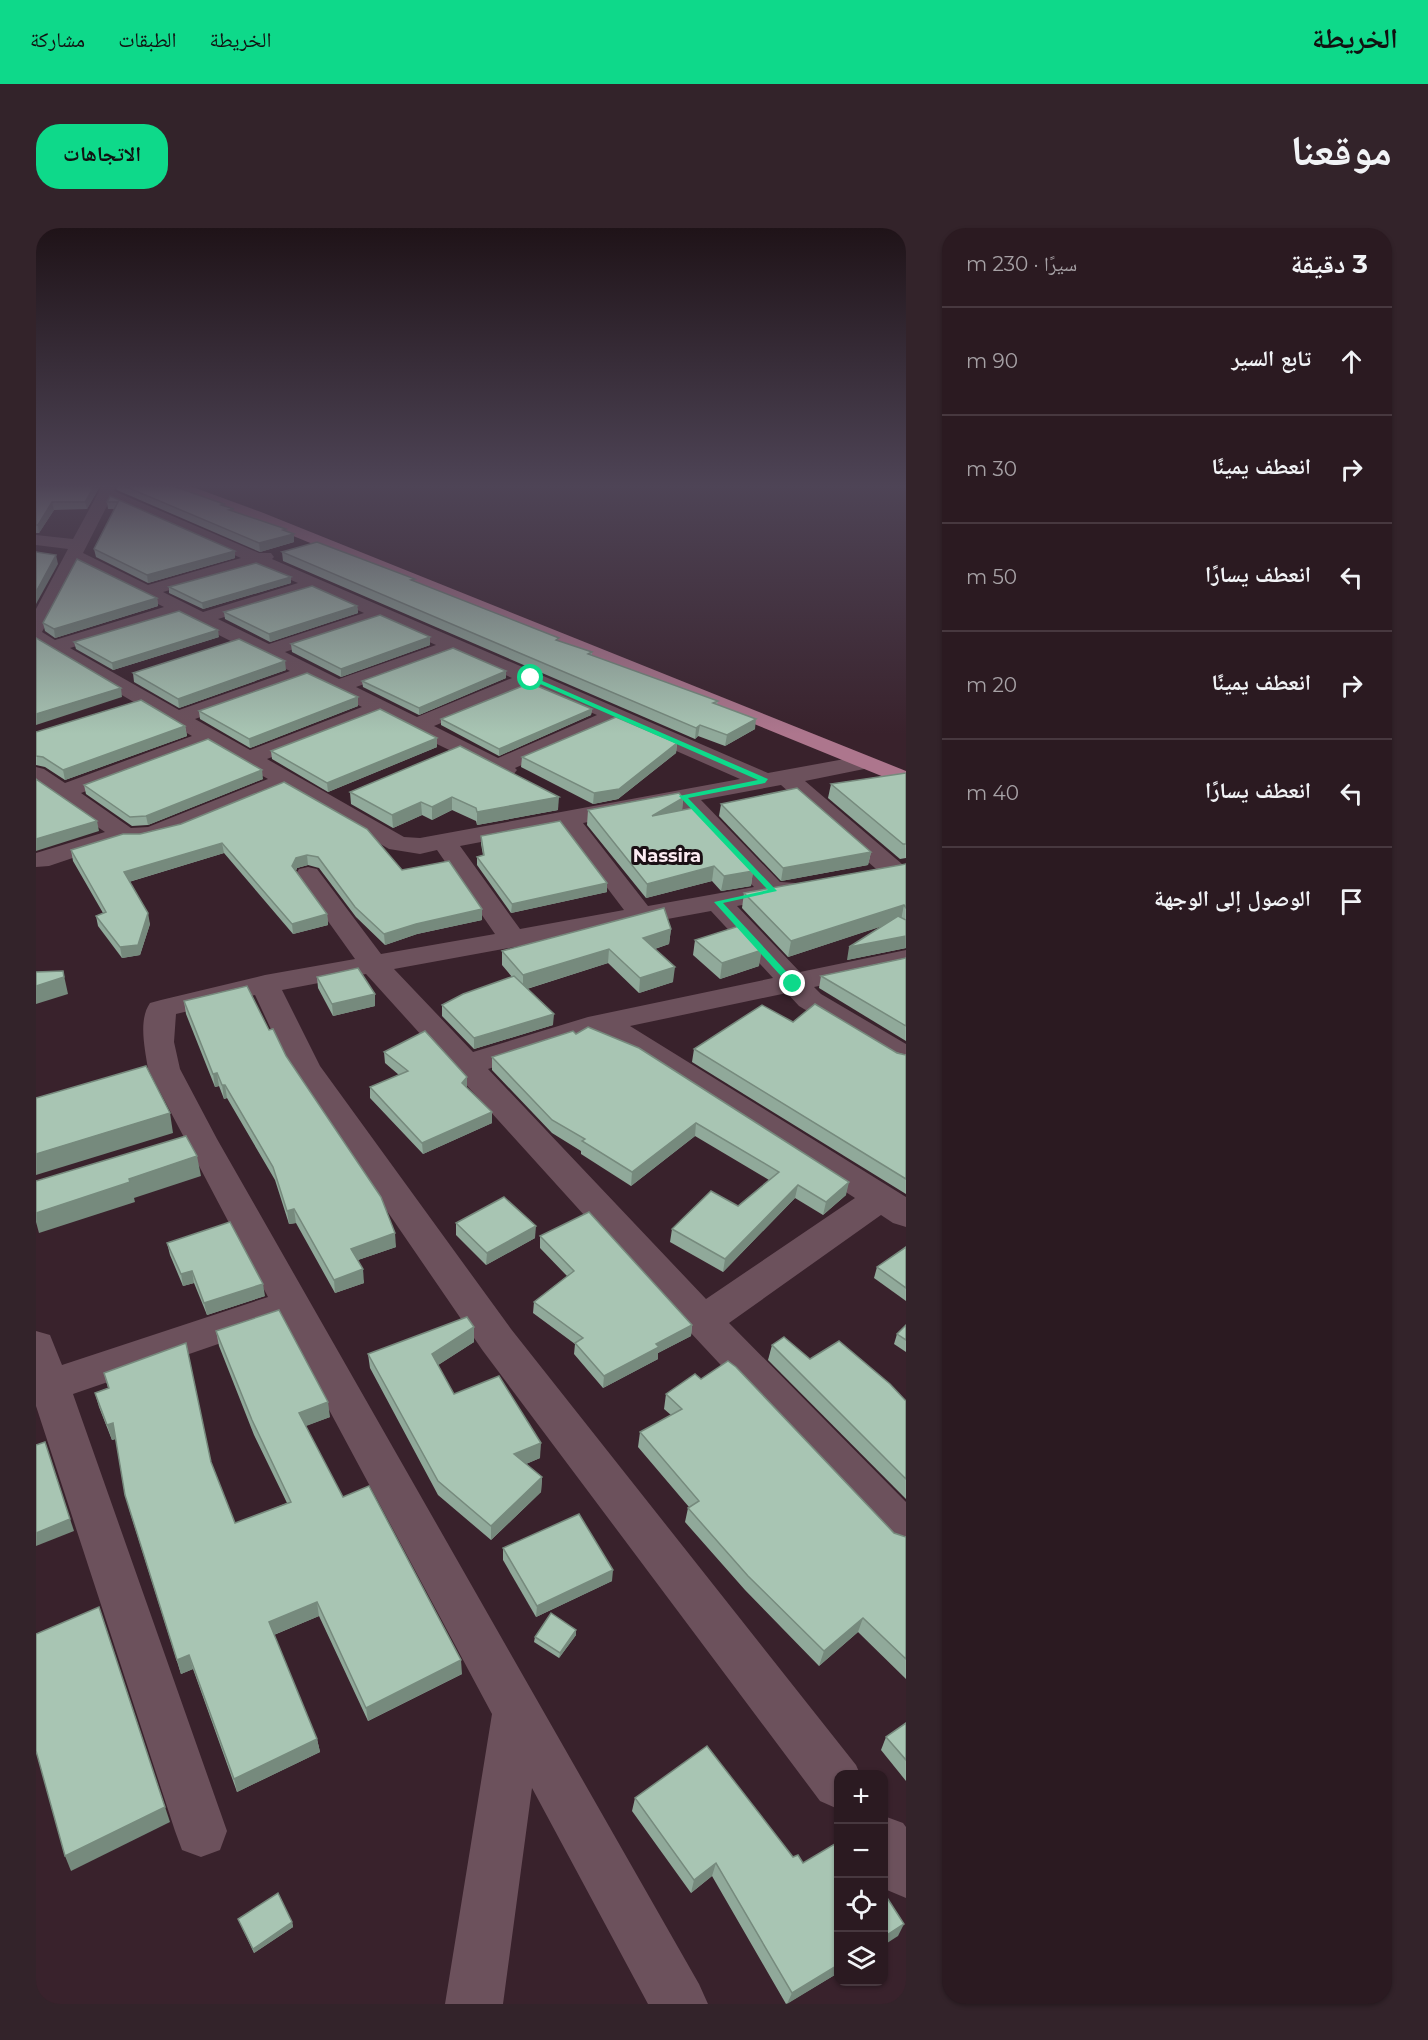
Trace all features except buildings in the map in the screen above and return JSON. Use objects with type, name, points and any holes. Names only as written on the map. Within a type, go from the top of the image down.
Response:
[{"type":"main road","points":[[388,569],[861,763],[906,779]]},
{"type":"street","points":[[36,628],[66,569]]},
{"type":"street","points":[[108,569],[146,591],[418,724],[519,777]]},
{"type":"street","points":[[146,591],[222,569]]},
{"type":"street","points":[[279,569],[616,715],[776,779],[900,869]]},
{"type":"street","points":[[202,618],[315,584]]},
{"type":"street","points":[[44,642],[182,608]]},
{"type":"street","points":[[269,651],[382,614]]},
{"type":"street","points":[[209,648],[242,638]]},
{"type":"street","points":[[44,642],[122,677],[134,703],[176,718],[398,844],[420,846],[444,842],[572,810],[682,796],[861,763]]},
{"type":"street","points":[[340,686],[454,645]]},
{"type":"street","points":[[176,718],[310,671]]},
{"type":"street","points":[[418,724],[531,678]]},
{"type":"street","points":[[247,759],[382,707]]},
{"type":"street","points":[[499,766],[616,715]]},
{"type":"street","points":[[62,792],[210,737]]},
{"type":"street","points":[[430,760],[461,747]]},
{"type":"street","points":[[36,774],[124,834],[136,836],[153,834],[285,781]]},
{"type":"street","points":[[326,804],[358,791]]},
{"type":"street","points":[[682,796],[773,891]]},
{"type":"street","points":[[572,810],[642,915]]},
{"type":"street","points":[[37,862],[124,834]]},
{"type":"street","points":[[444,842],[513,939]]},
{"type":"street","points":[[679,2004],[291,1304],[183,1144],[159,1042],[161,1009],[265,984],[900,869]]},
{"type":"street","points":[[308,875],[373,964],[703,1321],[906,1532]]},
{"type":"street","points":[[718,902],[810,1000],[906,1057]]},
{"type":"street","points":[[466,1065],[604,1023],[906,959]]},
{"type":"street","points":[[265,984],[305,1068],[497,1340],[834,1778]]},
{"type":"street","points":[[604,1023],[893,1206],[703,1321]]},
{"type":"street","points":[[201,1831],[41,1373],[291,1304]]},
{"type":"street","points":[[474,2004],[517,1711]]},
{"type":"street","points":[[888,1847],[906,1871]]},
{"type":"district","name":"Nassira","points":[[667,856]]},
{"type":"route","points":[[531,678],[765,781],[682,796],[773,891],[718,902],[793,984]]}]
